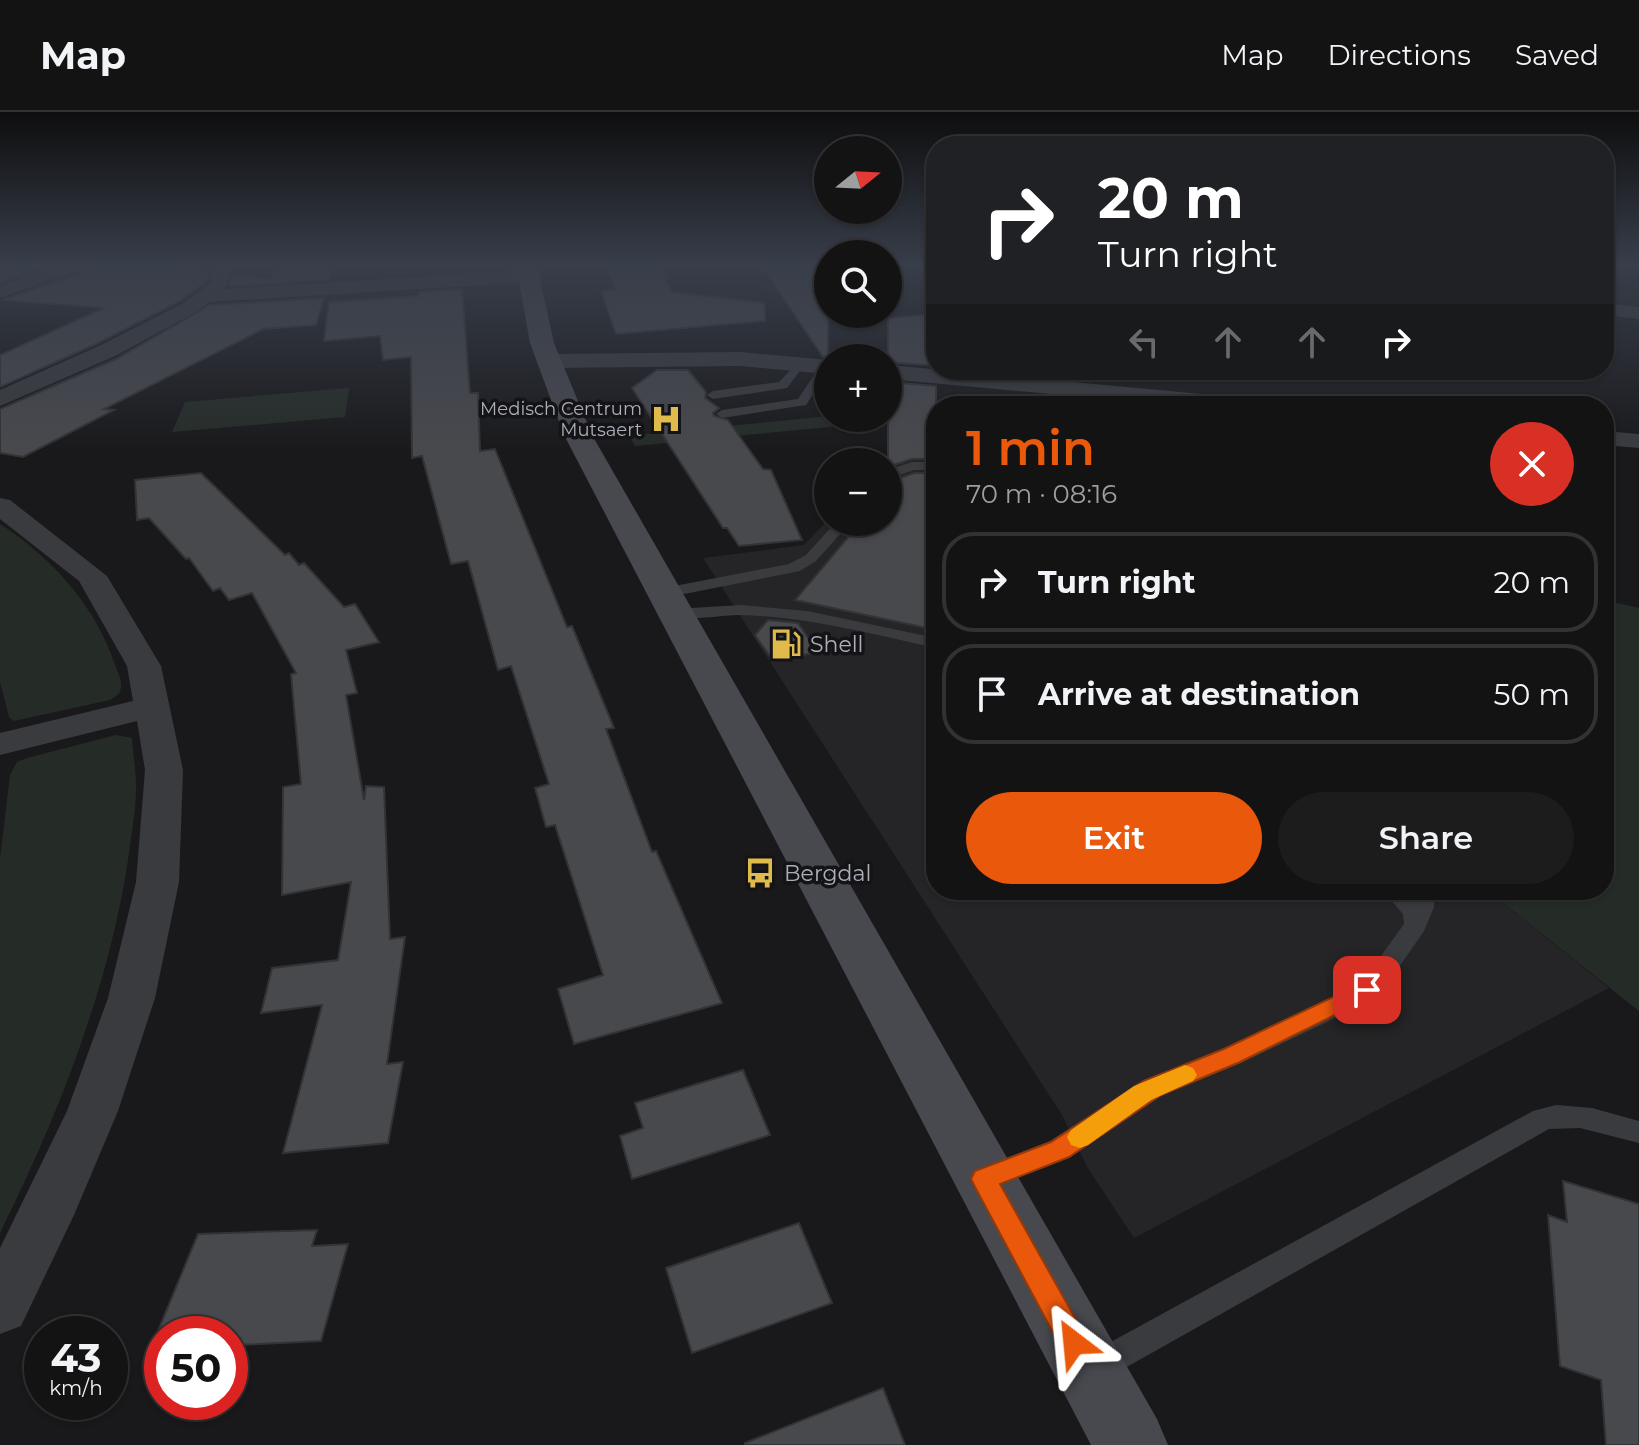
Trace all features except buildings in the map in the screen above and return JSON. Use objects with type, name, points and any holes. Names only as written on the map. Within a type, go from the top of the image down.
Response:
[{"type":"main road","points":[[540,327],[548,361],[578,435],[1131,1445]]},
{"type":"street","points":[[0,399],[153,327]]},
{"type":"street","points":[[548,361],[731,359],[814,366]]},
{"type":"street","points":[[902,373],[926,376]]},
{"type":"street","points":[[965,380],[1118,396]]},
{"type":"street","points":[[1614,439],[1639,441]]},
{"type":"street","points":[[0,506],[58,545],[104,593],[127,628],[144,665],[154,706],[163,761],[165,805],[161,860],[149,932],[128,1010],[101,1089],[61,1183],[0,1306]]},
{"type":"street","points":[[0,744],[154,706]]},
{"type":"lane","points":[[713,395],[783,385],[799,364]]},
{"type":"lane","points":[[722,414],[802,402],[814,385]]},
{"type":"lane","points":[[902,470],[926,466]]},
{"type":"lane","points":[[670,603],[794,568],[811,558],[831,536]]},
{"type":"lane","points":[[670,603],[775,611],[926,641]]},
{"type":"lane","points":[[1403,900],[1414,911],[1416,925]]},
{"type":"lane","points":[[984,1179],[1060,1149],[1152,1088],[1232,1056],[1358,996],[1377,980],[1416,925],[1423,900]]},
{"type":"lane","points":[[1089,1371],[1543,1119],[1578,1115],[1639,1132]]},
{"type":"shaded area","points":[[349,388],[345,417],[172,432],[185,402]]},
{"type":"shaded area","points":[[814,417],[814,428],[635,446],[629,436]]},
{"type":"shaded area","points":[[902,452],[926,455],[926,900],[1499,900],[1609,988],[1134,1238],[1087,1167],[1062,1115],[703,558],[804,545],[814,535],[902,536]]},
{"type":"shaded area","points":[[0,524],[37,552],[84,603],[107,643],[120,680],[119,694],[110,700],[14,721],[9,717],[0,682]]},
{"type":"shaded area","points":[[1614,602],[1639,608],[1639,1011],[1500,900],[1614,900]]},
{"type":"shaded area","points":[[116,735],[132,738],[136,787],[128,860],[108,957],[61,1098],[0,1233],[0,859],[10,775],[17,762],[27,758]]},
{"type":"slow traffic","points":[[1080,1137],[1142,1093],[1185,1075]]},
{"type":"place","name":"Medisch Centrum Mutsaert","points":[[666,419]]},
{"type":"place","name":"Shell","points":[[786,644]]},
{"type":"place","name":"Bergdal","points":[[760,873]]},
{"type":"route","points":[[1074,1343],[984,1179],[1060,1149],[1152,1088],[1232,1056],[1367,990]]}]
